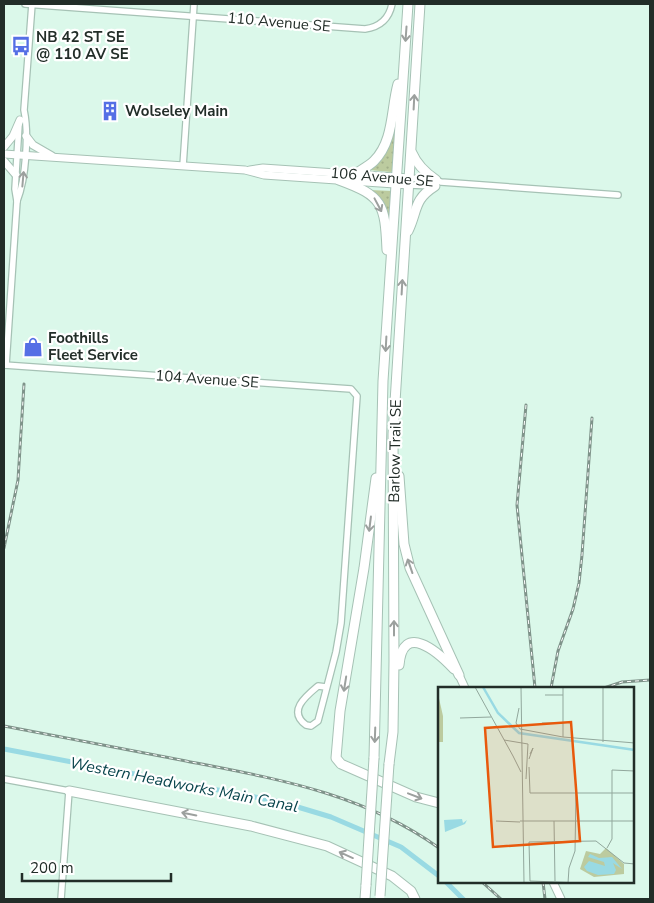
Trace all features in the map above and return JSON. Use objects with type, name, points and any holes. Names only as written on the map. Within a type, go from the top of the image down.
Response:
[{"type":"main road","name":"Barlow Trail SE","points":[[365,899],[374,758],[379,635],[381,458],[389,296],[408,4]]},
{"type":"main road","name":"Barlow Trail SE","points":[[380,898],[393,711],[393,434],[420,4]]},
{"type":"main road","points":[[355,174],[373,162],[382,151],[388,136],[396,93],[404,64]]},
{"type":"main road","points":[[405,236],[414,219],[415,208],[422,194],[437,183],[415,161],[411,151]]},
{"type":"main road","points":[[339,180],[366,190],[381,206],[386,224],[389,296]]},
{"type":"main road","points":[[397,371],[399,386],[400,505],[404,544],[410,568],[459,674]]},
{"type":"main road","points":[[381,458],[376,475],[364,568],[340,711],[336,758],[341,764],[416,797],[438,803]]},
{"type":"main road","points":[[393,711],[397,701],[400,656],[403,648],[408,644],[424,644],[445,660],[459,674]]},
{"type":"main road","points":[[69,791],[252,826],[327,846],[392,876],[411,891],[415,899]]},
{"type":"street","name":"110 Avenue SE","points":[[25,4],[193,15],[358,29],[376,27],[382,23],[390,12],[392,4]]},
{"type":"street","points":[[4,147],[13,136],[24,110],[32,4]]},
{"type":"street","points":[[183,166],[194,4]]},
{"type":"street","points":[[18,201],[15,188],[16,175],[26,136],[27,122],[24,110]]},
{"type":"street","points":[[5,365],[18,201],[22,187],[20,120]]},
{"type":"street","points":[[26,136],[34,145],[54,158]]},
{"type":"street","name":"106 Avenue SE","points":[[4,154],[244,170],[263,168],[355,174],[396,180],[618,195]]},
{"type":"street","points":[[4,162],[16,175]]},
{"type":"street","name":"106 Avenue SE","points":[[244,170],[264,175],[339,180],[396,180]]},
{"type":"street","name":"104 Avenue SE","points":[[5,365],[351,389],[357,396],[341,623],[336,652],[326,686]]},
{"type":"street","points":[[459,674],[465,687]]},
{"type":"street","points":[[318,686],[326,686],[318,721],[310,726],[306,725],[300,718],[300,702],[318,686]]},
{"type":"street","points":[[4,779],[69,791],[61,899]]},
{"type":"street","points":[[553,883],[561,899]]},
{"type":"green space","points":[[393,129],[396,129],[394,170],[391,172],[369,170]]},
{"type":"green space","points":[[369,190],[392,191],[391,223],[389,223]]},
{"type":"waterway","name":"Western Headworks Main Canal","points":[[4,749],[281,802],[331,817],[401,847],[438,875]]},
{"type":"waterway","name":"Western Headworks Main Canal","points":[[447,883],[463,899]]},
{"type":"railway","points":[[4,548],[18,480],[24,384]]},
{"type":"railway","points":[[526,405],[517,505],[535,687]]},
{"type":"railway","points":[[551,687],[558,651],[573,609],[579,583],[592,418]]},
{"type":"railway","points":[[607,687],[622,682],[650,680]]},
{"type":"railway","points":[[4,726],[286,782],[349,801],[380,814],[410,829],[438,847]]},
{"type":"railway","points":[[483,883],[501,899]]},
{"type":"railway","points":[[543,883],[545,899]]},
{"type":"place","name":"NB 42 ST SE @ 110 AV SE","points":[[21,46]]},
{"type":"place","name":"Wolseley Main","points":[[110,111]]},
{"type":"place","name":"Foothills Fleet Service","points":[[33,347]]}]
